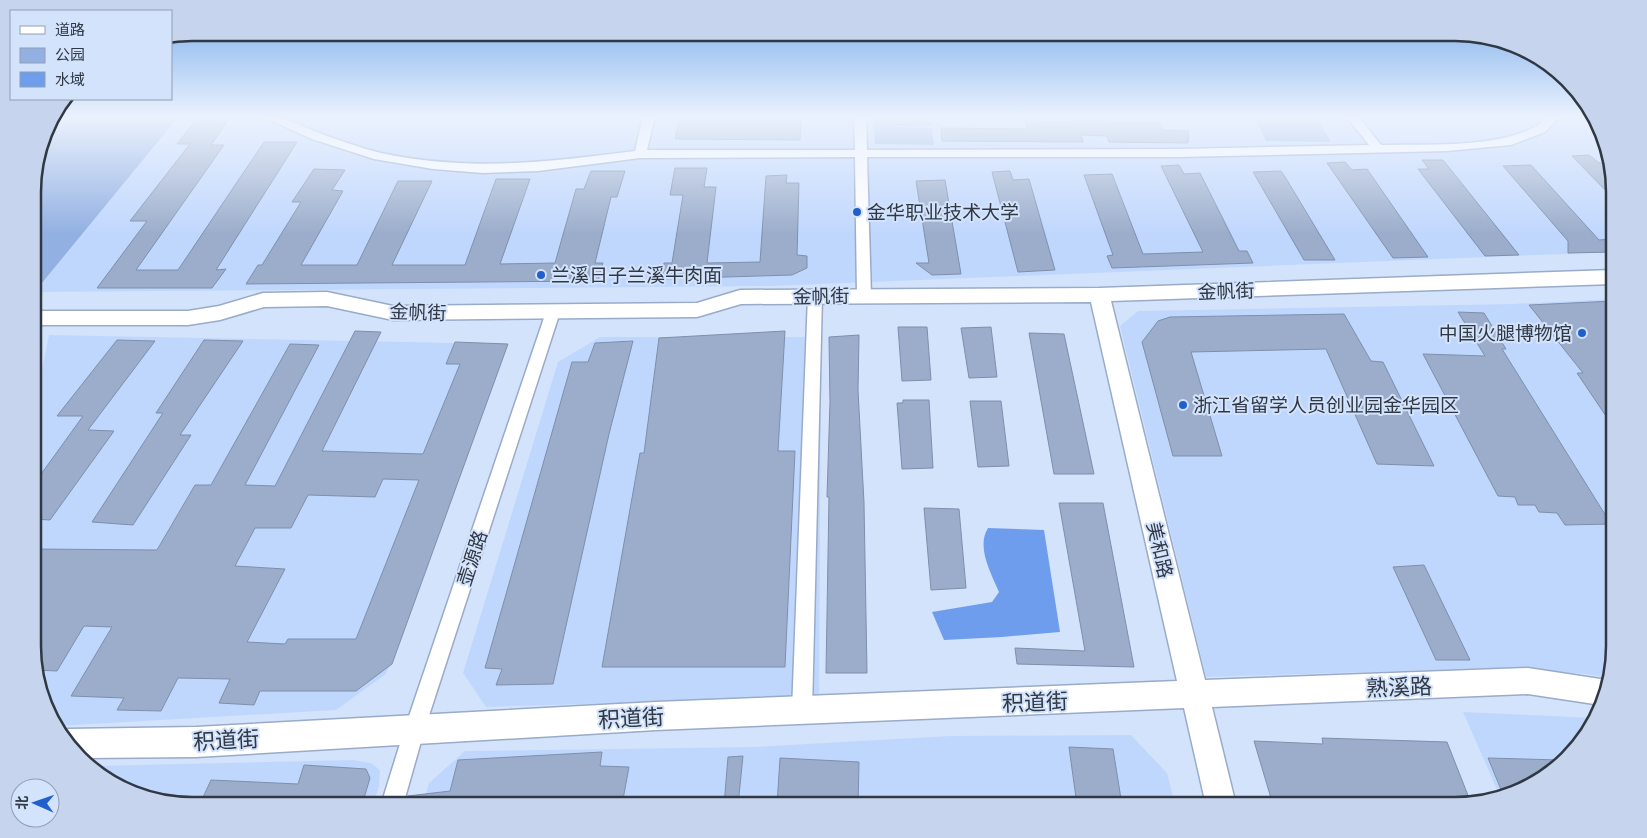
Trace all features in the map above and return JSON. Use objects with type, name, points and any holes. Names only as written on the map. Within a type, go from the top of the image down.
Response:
[{"type":"street","points":[[375,155],[433,165],[483,169],[538,167],[631,155]]},
{"type":"street","points":[[862,155],[864,296]]},
{"type":"street","name":"金帆街","points":[[42,318],[188,318],[220,313],[263,300],[327,299],[394,313],[697,310],[740,297],[1099,295],[1606,277]]},
{"type":"street","name":"美和路","points":[[1099,295],[1219,796]]},
{"type":"street","points":[[802,711],[815,296]]},
{"type":"street","name":"壶源路","points":[[395,797],[414,730],[553,312]]},
{"type":"street","name":"熟溪路","points":[[1194,696],[1528,681],[1599,691]]},
{"type":"street","name":"积道街","points":[[78,744],[196,742],[656,716],[1194,696]]},
{"type":"shaded area","name":"金华职业技术大学","points":[[147,155],[1601,155],[1606,192],[1606,252],[772,286],[42,292],[42,284]]},
{"type":"shaded area","points":[[1606,299],[1606,646],[1602,677],[1587,674],[1500,668],[1206,677],[1120,326],[1138,311],[1513,304]]},
{"type":"shaded area","points":[[49,335],[508,344],[386,674],[336,710],[64,726],[46,685],[41,646],[42,372]]},
{"type":"shaded area","points":[[600,337],[821,337],[819,697],[486,707],[463,673],[558,362]]},
{"type":"shaded area","points":[[1463,712],[1587,718],[1580,730],[1554,759],[1539,771],[1497,790]]},
{"type":"shaded area","points":[[1131,735],[1167,773],[1173,796],[425,797],[429,783],[465,751],[753,747],[950,736]]},
{"type":"shaded area","points":[[353,760],[371,763],[380,770],[379,786],[376,797],[192,797],[153,792],[126,781],[102,766]]},
{"type":"green space","points":[[46,155],[147,155],[42,283],[42,182]]},
{"type":"water","points":[[988,528],[1044,530],[1060,632],[944,640],[932,612],[992,602],[999,592],[984,552],[985,535]]},
{"type":"building","points":[[181,155],[217,155],[136,270],[178,270],[255,155],[289,155],[216,270],[226,269],[212,288],[97,288],[147,221],[130,221]]},
{"type":"building","points":[[1589,155],[1599,163],[1602,163],[1606,191],[1572,156]]},
{"type":"building","points":[[1422,160],[1443,160],[1519,255],[1485,256],[1418,169],[1429,169]]},
{"type":"building","points":[[1345,162],[1352,170],[1367,169],[1428,257],[1393,258],[1327,163]]},
{"type":"building","points":[[1179,165],[1184,174],[1200,173],[1239,251],[1247,251],[1253,263],[1112,268],[1107,256],[1113,255],[1084,175],[1112,174],[1143,254],[1203,252],[1161,166]]},
{"type":"building","points":[[1531,165],[1599,240],[1606,240],[1606,252],[1568,253],[1568,241],[1503,166]]},
{"type":"building","points":[[675,168],[707,168],[704,187],[716,187],[707,263],[760,262],[766,176],[787,175],[786,183],[799,183],[797,255],[807,256],[807,268],[792,275],[660,279],[664,263],[672,263],[683,195],[670,195]]},
{"type":"building","points":[[314,169],[345,170],[332,190],[343,191],[301,265],[357,265],[398,181],[432,181],[392,265],[465,265],[496,179],[530,179],[500,264],[555,263],[576,189],[584,189],[591,171],[625,171],[617,197],[611,197],[595,263],[603,263],[598,281],[246,284],[258,265],[262,265],[301,202],[292,202]]},
{"type":"building","points":[[1010,171],[1013,180],[1029,179],[1055,270],[1018,272],[992,172]]},
{"type":"building","points":[[1281,171],[1335,260],[1304,260],[1253,172]]},
{"type":"building","points":[[945,180],[961,274],[932,275],[916,263],[929,263],[916,181]]},
{"type":"building","name":"中国火腿博物馆","points":[[1606,301],[1606,416],[1577,373],[1583,373],[1529,305]]},
{"type":"building","points":[[1458,312],[1484,313],[1506,349],[1502,349],[1606,516],[1606,524],[1565,525],[1557,513],[1539,512],[1535,505],[1518,505],[1515,497],[1498,496],[1423,354],[1485,356]]},
{"type":"building","name":"浙江省留学人员创业园金华园区","points":[[1344,314],[1371,361],[1383,362],[1434,466],[1377,464],[1326,349],[1191,352],[1222,456],[1173,456],[1142,342],[1158,321],[1170,317]]},
{"type":"building","points":[[898,327],[927,327],[931,380],[902,381]]},
{"type":"building","points":[[991,327],[997,377],[969,378],[961,328]]},
{"type":"building","points":[[355,331],[381,332],[322,451],[423,454],[460,364],[446,364],[455,342],[508,344],[392,664],[356,691],[260,691],[254,705],[219,703],[230,679],[178,678],[161,711],[117,710],[124,698],[71,696],[112,627],[84,626],[57,671],[44,670],[41,646],[41,549],[157,550],[195,485],[211,485],[290,344],[319,345],[245,485],[275,486]],"holes":[[[383,479],[419,480],[356,639],[288,639],[285,644],[247,642],[285,569],[235,566],[255,528],[291,528],[308,495],[375,497]]]},
{"type":"building","points":[[785,331],[778,451],[795,451],[785,667],[602,667],[640,453],[644,453],[659,338]]},
{"type":"building","points":[[1029,333],[1064,334],[1094,474],[1054,474]]},
{"type":"building","points":[[859,335],[858,390],[864,503],[867,673],[826,673],[829,497],[827,497],[830,402],[829,337]]},
{"type":"building","points":[[117,340],[155,341],[88,430],[114,431],[50,520],[41,519],[41,474],[83,416],[57,416]]},
{"type":"building","points":[[204,340],[243,341],[180,435],[191,435],[133,525],[92,522],[163,413],[156,413]]},
{"type":"building","points":[[633,341],[609,434],[553,684],[496,685],[502,669],[485,668],[572,362],[588,362],[595,343]]},
{"type":"building","points":[[903,400],[929,400],[933,468],[902,469],[897,403],[903,403]]},
{"type":"building","points":[[970,401],[1001,401],[1009,466],[978,467]]},
{"type":"building","points":[[1059,503],[1103,503],[1134,667],[1017,664],[1015,648],[1085,651]]},
{"type":"building","points":[[924,508],[959,509],[966,588],[931,590]]},
{"type":"building","points":[[1424,565],[1470,660],[1436,660],[1393,567]]},
{"type":"building","points":[[1322,738],[1447,742],[1468,796],[1270,796],[1254,741],[1323,744]]},
{"type":"building","points":[[1069,747],[1113,749],[1121,796],[1076,796]]},
{"type":"building","points":[[602,752],[600,766],[629,767],[624,797],[408,797],[450,791],[458,760]]},
{"type":"building","points":[[743,756],[739,797],[725,797],[728,757]]},
{"type":"building","points":[[780,758],[859,762],[858,796],[778,797]]},
{"type":"building","points":[[1488,758],[1553,760],[1539,771],[1501,790]]},
{"type":"building","points":[[304,765],[366,769],[370,778],[364,797],[203,797],[211,780],[298,784]]},
{"type":"place","name":"金华职业技术大学","points":[[857,212]]},
{"type":"place","name":"兰溪日子兰溪牛肉面","points":[[541,275]]},
{"type":"place","name":"中国火腿博物馆","points":[[1582,333]]},
{"type":"place","name":"浙江省留学人员创业园金华园区","points":[[1183,405]]}]
